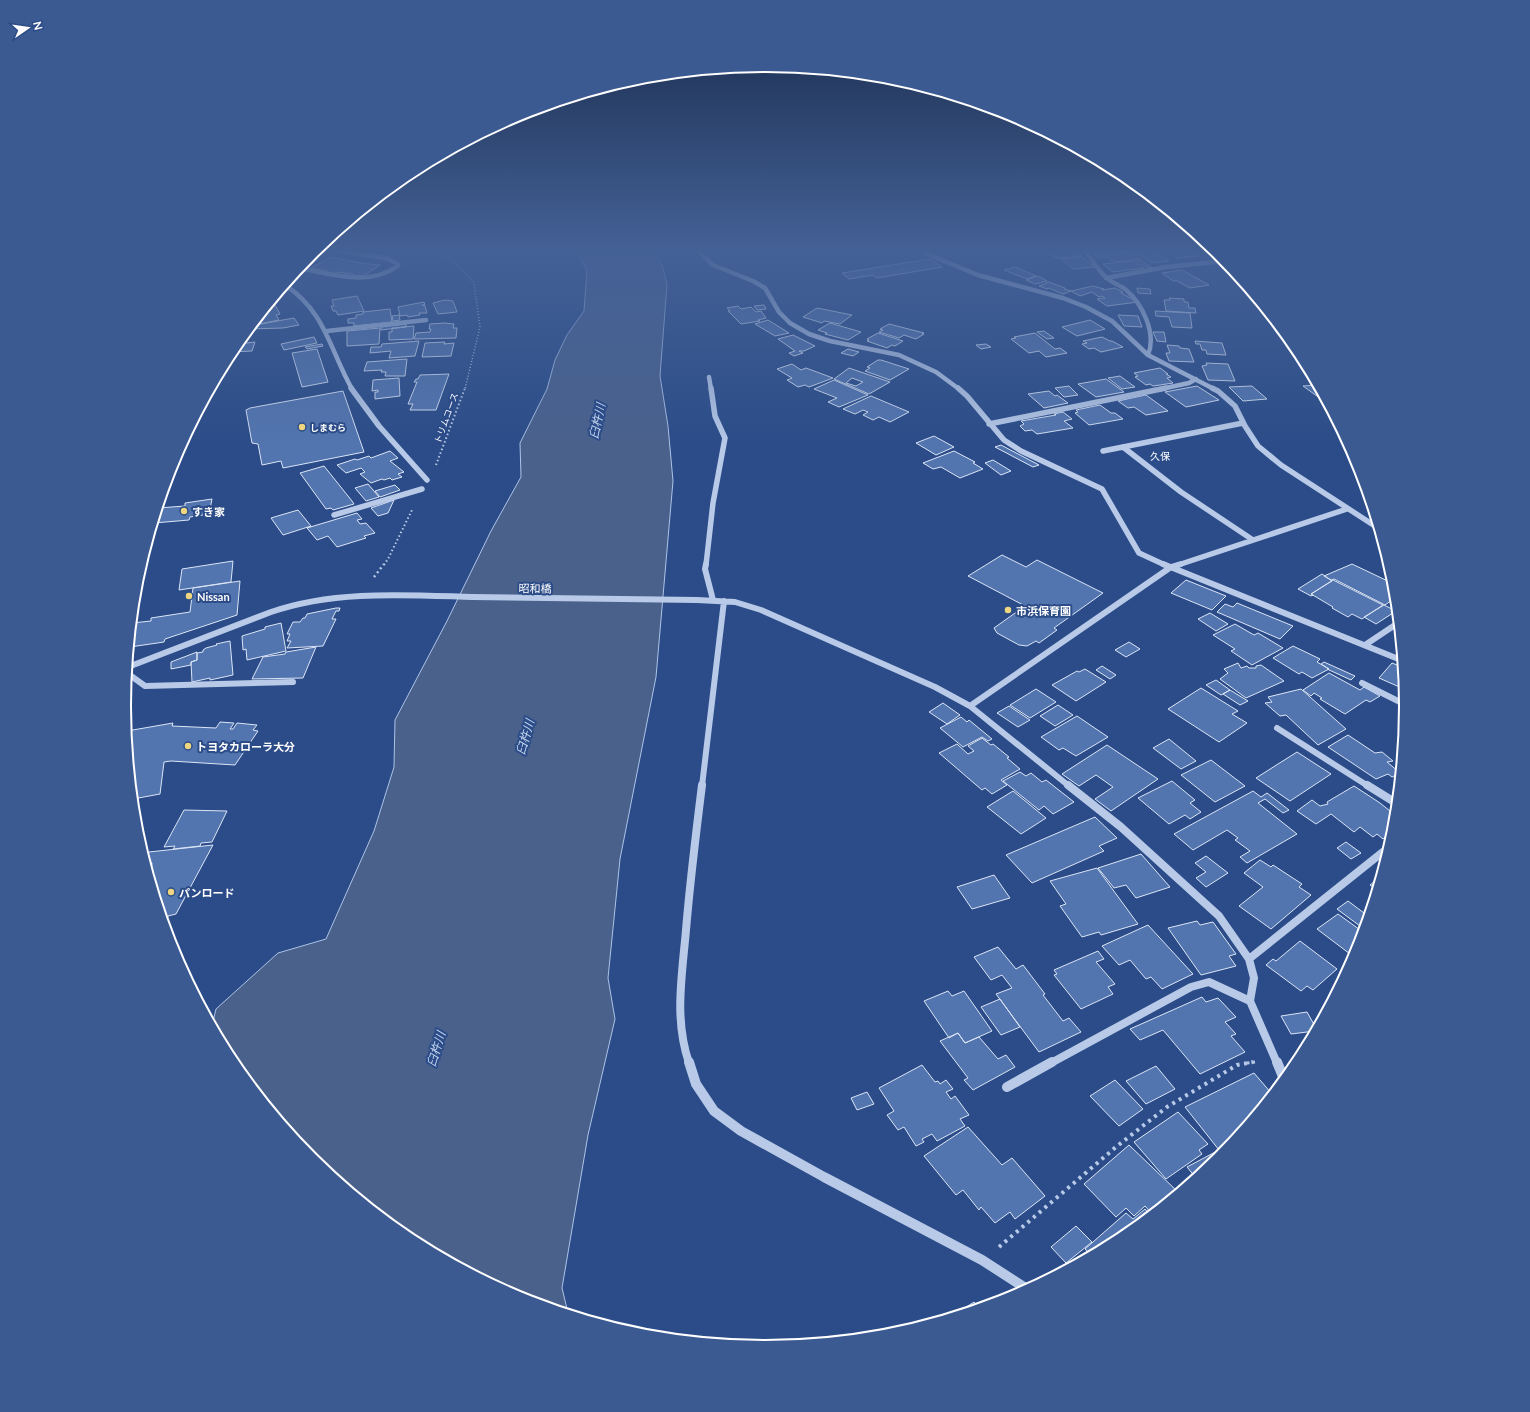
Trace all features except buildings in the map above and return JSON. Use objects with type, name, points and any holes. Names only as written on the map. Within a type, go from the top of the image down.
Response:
[{"type":"street","points":[[315,315],[327,331],[352,390],[369,415],[428,480]]},
{"type":"street","points":[[782,315],[790,323],[809,334],[830,341],[899,355],[936,372],[967,396],[1004,440],[1021,451],[1102,489],[1139,553],[1397,658]]},
{"type":"street","points":[[1101,315],[1112,321],[1148,355],[1218,391],[1235,406],[1243,423],[1258,446],[1281,465],[1372,524]]},
{"type":"street","points":[[1144,315],[1150,333],[1151,348],[1148,355]]},
{"type":"street","points":[[327,331],[426,320]]},
{"type":"street","points":[[709,377],[716,416],[725,438],[713,503],[705,569],[713,600]]},
{"type":"street","points":[[989,424],[1189,383],[1196,379]]},
{"type":"street","points":[[1103,452],[1243,423]]},
{"type":"street","points":[[1123,447],[1181,492],[1253,540]]},
{"type":"street","points":[[334,515],[422,489]]},
{"type":"street","points":[[970,706],[1171,567],[1347,509]]},
{"type":"street","name":"昭和橋","points":[[132,665],[294,604],[315,600],[373,595],[713,600],[735,602],[761,610],[935,687],[970,706],[1121,826],[1219,916],[1248,959],[1254,978],[1250,1001]]},
{"type":"street","points":[[724,601],[691,873],[679,1003],[683,1045],[696,1084],[714,1111],[741,1131],[824,1177],[982,1260],[1022,1286]]},
{"type":"street","points":[[1365,645],[1394,626]]},
{"type":"street","points":[[132,676],[145,686],[293,682]]},
{"type":"street","points":[[1362,683],[1399,701]]},
{"type":"street","points":[[1277,728],[1392,801]]},
{"type":"street","points":[[1248,959],[1381,853]]},
{"type":"street","points":[[1007,1087],[1191,987],[1209,982],[1250,1001],[1281,1073]]},
{"type":"path","name":"トリムコース","points":[[428,480],[436,465],[468,381],[480,327],[478,315]]},
{"type":"path","points":[[360,596],[388,559],[422,489]]},
{"type":"path","points":[[982,1260],[1116,1147],[1167,1107],[1237,1065],[1274,1058]]},
{"type":"water","name":"臼杵川","points":[[581,315],[665,315],[660,376],[668,426],[673,481],[656,677],[620,859],[608,978],[615,1019],[588,1135],[562,1288],[567,1308],[522,1292],[485,1275],[448,1255],[379,1209],[347,1183],[288,1124],[262,1092],[238,1058],[214,1019],[216,1009],[278,953],[326,939],[374,831],[394,767],[395,720],[447,621],[491,531],[521,477],[520,443],[547,389],[555,360],[567,335]]},
{"type":"place","name":"しまむら","points":[[302,427]]},
{"type":"place","name":"すき家","points":[[184,511]]},
{"type":"place","name":"Nissan","points":[[189,596]]},
{"type":"place","name":"市浜保育園","points":[[1008,610]]},
{"type":"place","name":"トヨタカローラ大分","points":[[188,746]]},
{"type":"place","name":"パンロード","points":[[171,892]]},
{"type":"district","name":"久保","points":[[1160,456]]}]
